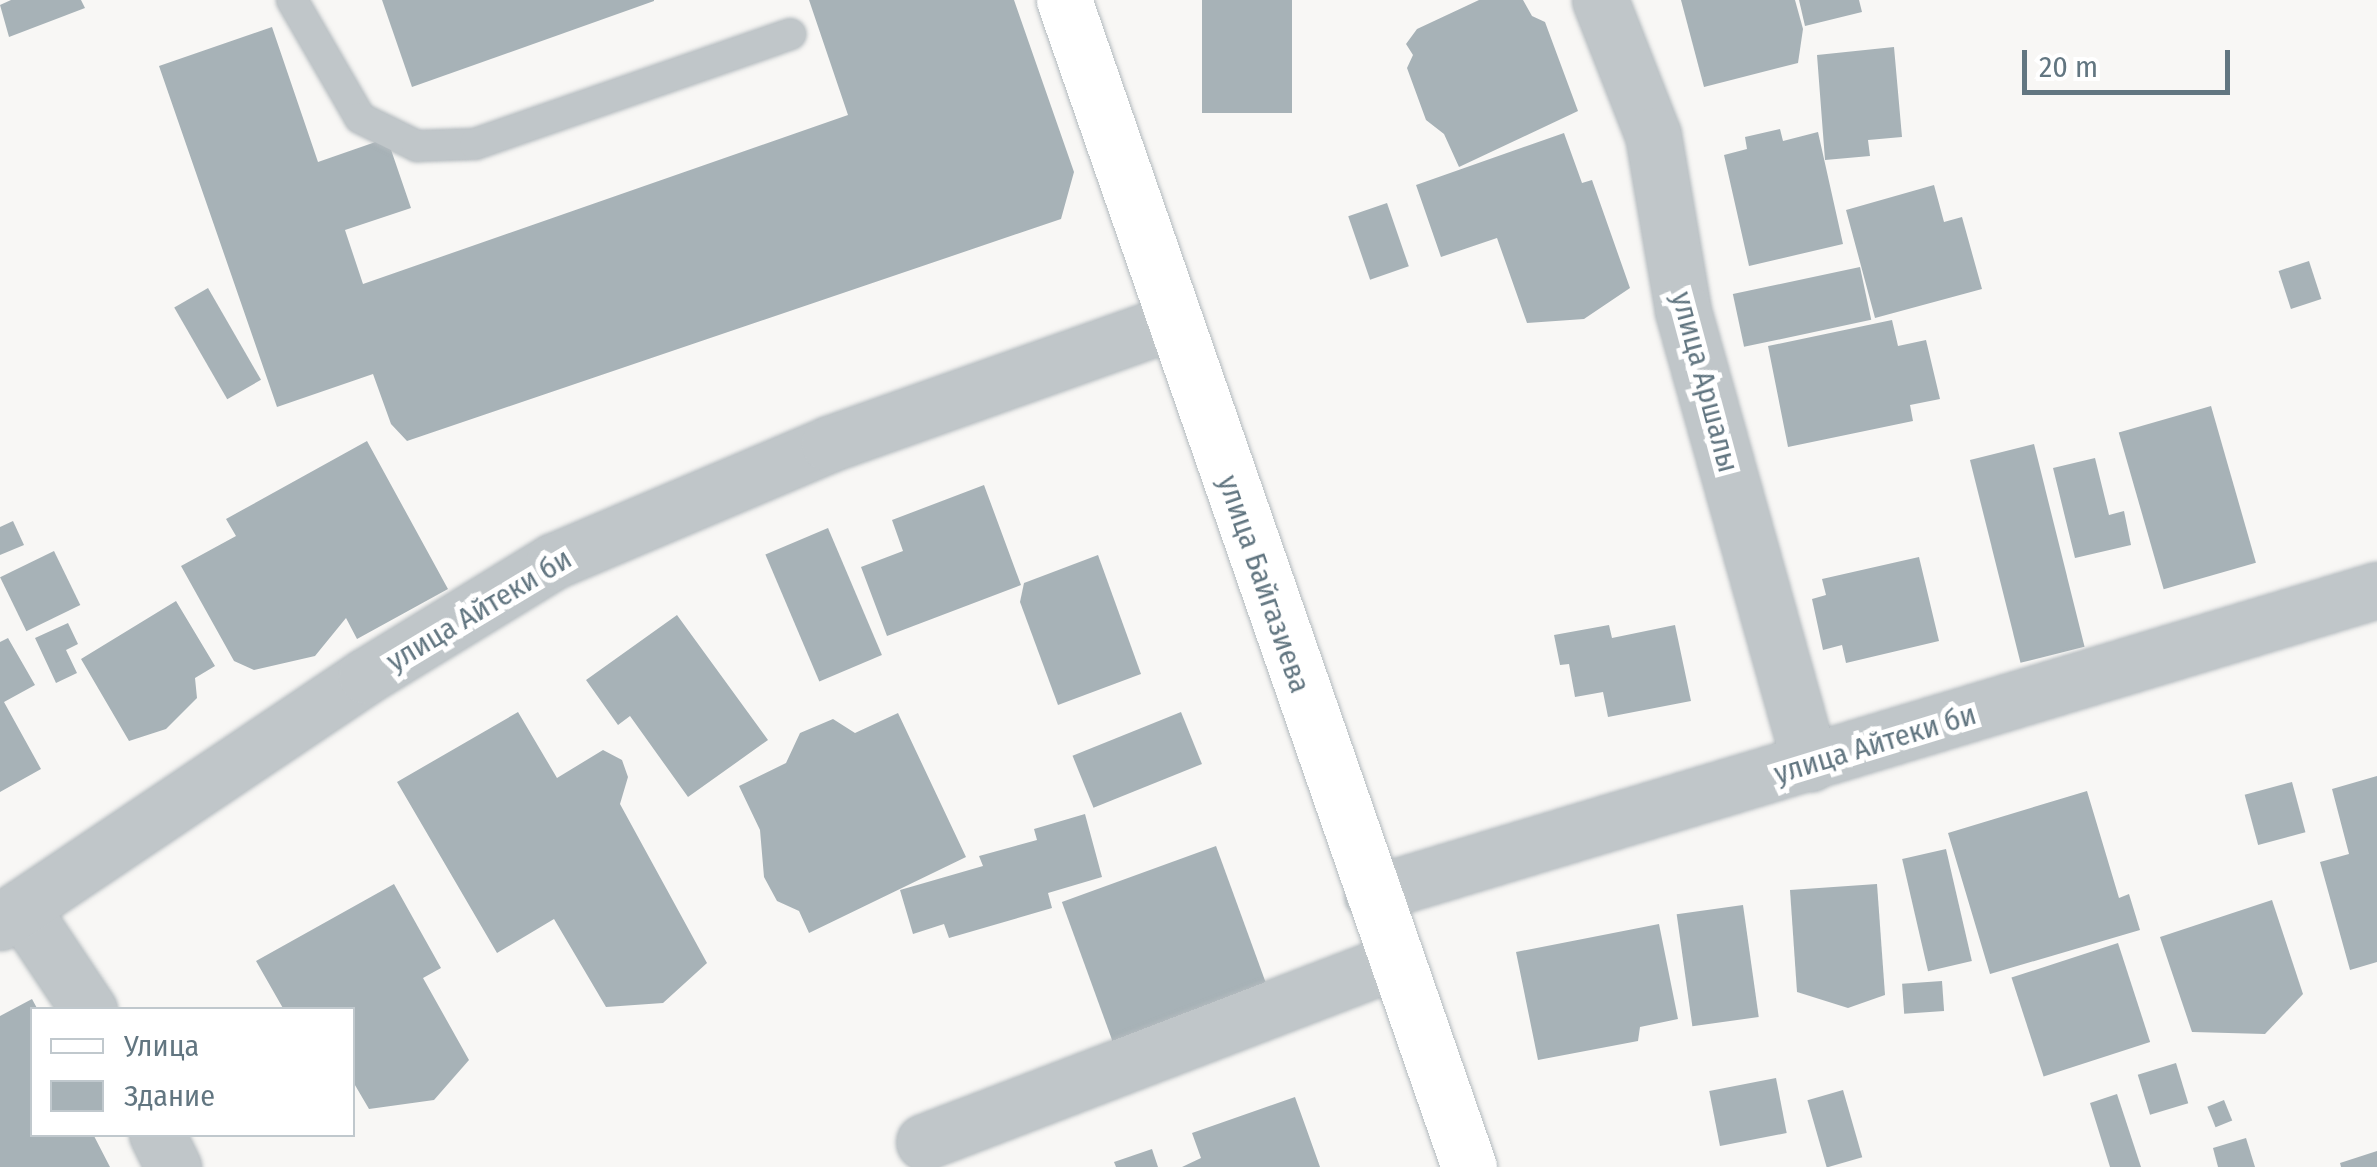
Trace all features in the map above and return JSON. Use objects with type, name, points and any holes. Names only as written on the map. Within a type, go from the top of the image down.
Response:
[{"type":"main road","name":"улица Байгазиева","points":[[1064,0],[1172,322],[1469,1167]]},
{"type":"street","name":"улица Аршалы","points":[[1600,0],[1654,135],[1684,312],[1810,764]]},
{"type":"street","name":"улица Айтеки би","points":[[10,915],[366,676],[554,561],[829,444],[1172,322]]},
{"type":"street","name":"улица Айтеки би","points":[[1372,894],[2377,590]]},
{"type":"street","points":[[10,915],[86,1007]]},
{"type":"street","points":[[924,1142],[1395,961]]},
{"type":"street","points":[[158,1137],[173,1167]]},
{"type":"lane","points":[[292,0],[360,118],[418,146],[475,144],[790,34]]},
{"type":"building","points":[[11,0],[81,0],[85,8],[9,37],[0,5]]},
{"type":"building","points":[[382,0],[654,0],[654,1],[412,87]]},
{"type":"building","points":[[809,0],[1014,0],[1074,172],[1061,219],[407,441],[391,424],[373,374],[277,407],[159,66],[272,27],[318,162],[387,138],[411,208],[345,230],[363,284],[848,115]]},
{"type":"building","points":[[1202,0],[1292,0],[1292,113],[1202,113]]},
{"type":"building","points":[[1479,0],[1523,0],[1532,16],[1545,22],[1578,111],[1459,167],[1444,134],[1426,120],[1407,68],[1413,55],[1406,44],[1417,29]]},
{"type":"building","points":[[1681,0],[1795,0],[1803,29],[1798,63],[1704,87]]},
{"type":"building","points":[[1799,0],[1859,0],[1862,12],[1805,26]]},
{"type":"building","points":[[1894,47],[1902,137],[1868,140],[1870,156],[1825,160],[1817,55]]},
{"type":"building","points":[[1780,129],[1783,141],[1818,132],[1843,244],[1749,266],[1724,155],[1747,149],[1745,137]]},
{"type":"building","points":[[1564,133],[1582,183],[1592,180],[1630,288],[1584,319],[1527,323],[1497,238],[1441,257],[1416,185]]},
{"type":"building","points":[[1934,185],[1944,222],[1962,217],[1982,289],[1875,318],[1846,210]]},
{"type":"building","points":[[1387,203],[1409,266],[1370,280],[1348,216]]},
{"type":"building","points":[[2309,261],[2321,299],[2291,309],[2279,271]]},
{"type":"building","points":[[1860,267],[1871,320],[1744,347],[1733,294]]},
{"type":"building","points":[[208,288],[261,380],[227,399],[174,308]]},
{"type":"building","points":[[1892,320],[1898,346],[1926,340],[1940,399],[1910,405],[1913,421],[1788,447],[1768,346]]},
{"type":"building","points":[[2211,406],[2256,563],[2164,589],[2119,432]]},
{"type":"building","points":[[367,441],[448,589],[357,639],[346,618],[315,656],[254,670],[234,661],[181,566],[236,536],[226,519]]},
{"type":"building","points":[[2034,444],[2085,647],[2021,663],[1970,460]]},
{"type":"building","points":[[2095,458],[2109,515],[2124,511],[2131,545],[2075,558],[2053,468]]},
{"type":"building","points":[[984,485],[1021,585],[887,636],[861,567],[903,551],[892,520]]},
{"type":"building","points":[[13,521],[24,545],[0,555],[0,527]]},
{"type":"building","points":[[828,528],[882,655],[819,682],[765,555]]},
{"type":"building","points":[[54,551],[80,605],[26,631],[0,577]]},
{"type":"building","points":[[1098,555],[1141,674],[1058,705],[1020,602],[1024,583]]},
{"type":"building","points":[[1919,557],[1939,641],[1846,663],[1842,645],[1823,650],[1812,599],[1826,595],[1822,579]]},
{"type":"building","points":[[176,601],[215,666],[195,678],[197,698],[166,729],[129,741],[81,659]]},
{"type":"building","points":[[677,615],[768,740],[688,797],[630,716],[618,725],[586,680]]},
{"type":"building","points":[[68,623],[78,644],[66,650],[77,673],[56,683],[35,638]]},
{"type":"building","points":[[1609,625],[1612,638],[1675,625],[1691,701],[1608,717],[1603,692],[1575,697],[1569,664],[1560,665],[1554,635]]},
{"type":"building","points":[[8,638],[35,685],[4,702],[41,769],[0,792],[0,642]]},
{"type":"building","points":[[518,712],[557,778],[603,750],[622,760],[628,777],[620,804],[707,963],[663,1003],[606,1007],[554,919],[497,953],[397,782]]},
{"type":"building","points":[[1181,712],[1202,764],[1093,808],[1073,756]]},
{"type":"building","points":[[898,713],[966,857],[809,933],[799,911],[777,901],[764,877],[760,830],[739,786],[786,763],[800,733],[833,719],[855,733]]},
{"type":"building","points":[[2377,776],[2377,962],[2350,970],[2320,862],[2349,854],[2332,789]]},
{"type":"building","points":[[2292,782],[2305,832],[2258,845],[2245,795]]},
{"type":"building","points":[[2087,791],[2119,898],[2129,894],[2140,930],[1990,974],[1948,833]]},
{"type":"building","points":[[1085,814],[1102,877],[1048,893],[1052,908],[949,938],[944,924],[913,934],[900,890],[983,866],[979,856],[1037,840],[1034,829]]},
{"type":"building","points":[[1216,846],[1268,989],[1114,1045],[1062,902]]},
{"type":"building","points":[[1946,849],[1972,961],[1928,971],[1902,859]]},
{"type":"building","points":[[394,884],[441,968],[423,978],[469,1060],[434,1100],[369,1109],[355,1085],[355,1007],[282,1007],[256,961]]},
{"type":"building","points":[[1877,884],[1885,995],[1848,1008],[1797,992],[1790,890]]},
{"type":"building","points":[[2272,900],[2303,994],[2265,1034],[2192,1032],[2160,937]]},
{"type":"building","points":[[1743,905],[1759,1017],[1692,1026],[1677,914]]},
{"type":"building","points":[[1659,924],[1678,1019],[1640,1027],[1638,1041],[1538,1060],[1516,952]]},
{"type":"building","points":[[2118,943],[2150,1042],[2044,1077],[2011,978]]},
{"type":"building","points":[[1942,981],[1944,1011],[1904,1014],[1902,984]]},
{"type":"building","points":[[32,999],[36,1007],[30,1007],[30,1137],[95,1137],[110,1167],[0,1167],[0,1016]]},
{"type":"building","points":[[2176,1063],[2188,1103],[2150,1115],[2138,1075]]},
{"type":"building","points":[[1776,1078],[1787,1133],[1720,1146],[1709,1091]]},
{"type":"building","points":[[1843,1090],[1862,1157],[1827,1167],[1807,1100]]},
{"type":"building","points":[[2117,1094],[2141,1167],[2110,1167],[2090,1103]]},
{"type":"building","points":[[1295,1097],[1320,1167],[1182,1167],[1201,1158],[1192,1133]]},
{"type":"building","points":[[2224,1100],[2232,1120],[2216,1127],[2207,1107]]},
{"type":"building","points":[[2246,1138],[2255,1167],[2218,1167],[2213,1148]]},
{"type":"building","points":[[1152,1149],[1158,1167],[1116,1167],[1114,1162]]},
{"type":"building","points":[[2377,1151],[2377,1167],[2341,1167],[2340,1163]]}]
